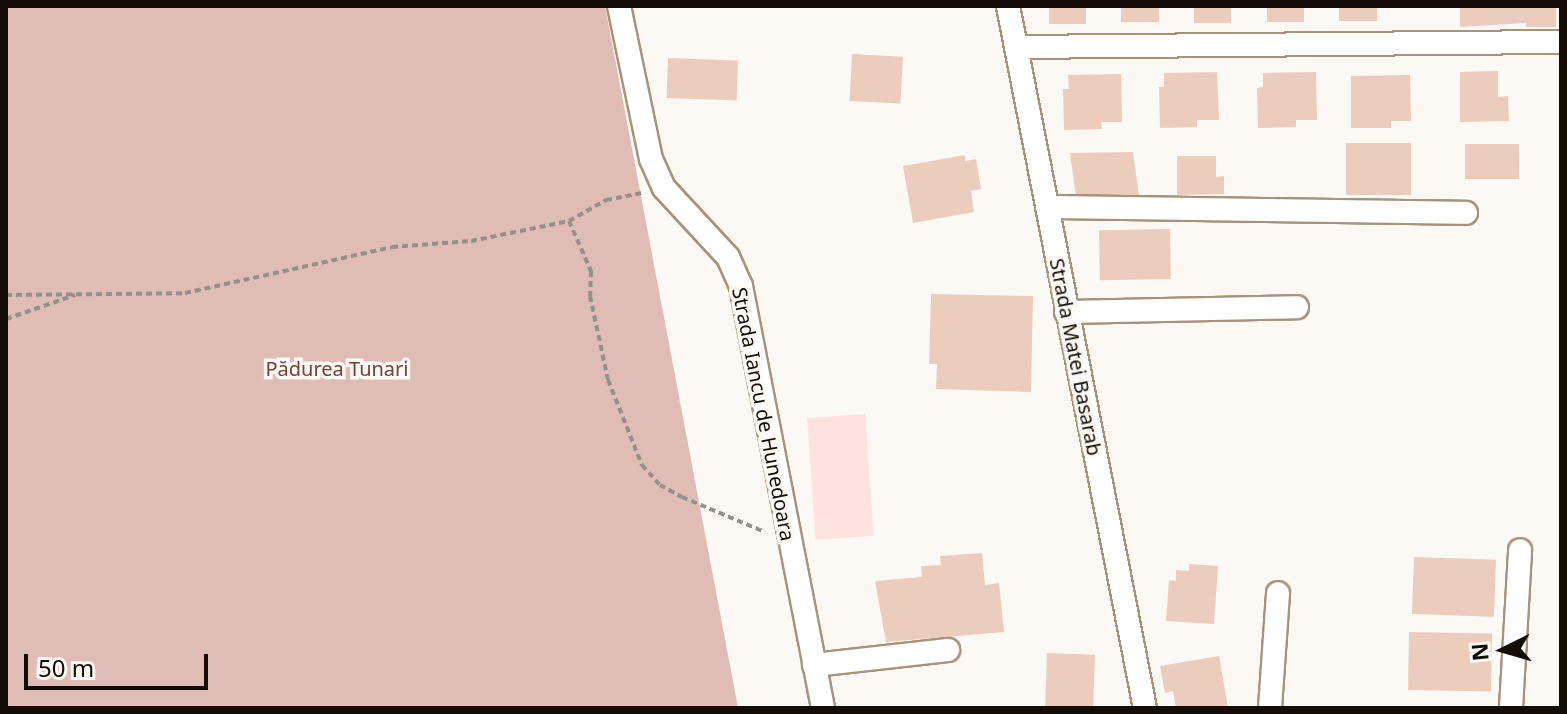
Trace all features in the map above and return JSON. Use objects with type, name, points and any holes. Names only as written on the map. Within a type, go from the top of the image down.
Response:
[{"type":"street","name":"Strada Iancu de Hunedoara","points":[[619,6],[651,159],[664,188],[719,246],[741,286],[823,708]]},
{"type":"street","name":"Strada Matei Basarab","points":[[1008,6],[1145,708]]},
{"type":"street","points":[[1016,47],[1561,42]]},
{"type":"street","points":[[1047,207],[1466,213]]},
{"type":"street","points":[[1066,312],[1297,307]]},
{"type":"street","points":[[1511,708],[1520,550]]},
{"type":"street","points":[[1270,708],[1278,593]]},
{"type":"street","points":[[814,665],[948,650]]},
{"type":"path","points":[[6,295],[185,293],[392,247],[471,241],[569,221],[606,200],[664,188]]},
{"type":"path","points":[[569,221],[591,271],[590,296],[608,380],[642,465],[660,485],[682,497],[790,543]]},
{"type":"path","points":[[6,319],[81,293]]},
{"type":"shaded area","points":[[865,414],[874,536],[816,540],[807,418]]},
{"type":"green space","name":"Pădurea Tunari","points":[[6,6],[605,6],[738,708],[6,708]]},
{"type":"building","points":[[1049,6],[1086,6],[1086,24],[1049,24]]},
{"type":"building","points":[[1121,6],[1159,6],[1159,22],[1121,22]]},
{"type":"building","points":[[1194,6],[1231,6],[1231,23],[1194,23]]},
{"type":"building","points":[[1267,6],[1304,6],[1304,22],[1267,22]]},
{"type":"building","points":[[1339,6],[1377,6],[1377,21],[1339,21]]},
{"type":"building","points":[[1460,6],[1556,6],[1556,27],[1526,27],[1526,23],[1460,27]]},
{"type":"building","points":[[852,54],[903,57],[900,104],[850,101]]},
{"type":"building","points":[[668,58],[738,60],[737,100],[667,98]]},
{"type":"building","points":[[1498,71],[1498,97],[1508,96],[1509,121],[1460,122],[1460,72]]},
{"type":"building","points":[[1217,72],[1219,120],[1197,120],[1197,127],[1160,128],[1159,87],[1164,87],[1164,73]]},
{"type":"building","points":[[1316,72],[1317,120],[1296,120],[1296,127],[1258,128],[1257,88],[1263,87],[1263,73]]},
{"type":"building","points":[[1121,74],[1122,122],[1101,122],[1102,129],[1064,130],[1063,89],[1069,89],[1068,75]]},
{"type":"building","points":[[1410,75],[1411,121],[1391,121],[1391,128],[1351,128],[1351,76]]},
{"type":"building","points":[[1346,143],[1411,143],[1411,195],[1346,195]]},
{"type":"building","points":[[1465,144],[1519,144],[1519,179],[1465,179]]},
{"type":"building","points":[[1133,152],[1139,196],[1076,197],[1070,153]]},
{"type":"building","points":[[965,155],[965,161],[976,159],[981,189],[971,191],[974,212],[913,223],[903,166]]},
{"type":"building","points":[[1177,156],[1216,156],[1216,177],[1224,176],[1224,194],[1177,195]]},
{"type":"building","points":[[1170,229],[1171,279],[1100,280],[1099,230]]},
{"type":"building","points":[[931,294],[1033,296],[1031,392],[936,389],[937,364],[929,364]]},
{"type":"building","points":[[982,553],[985,585],[999,583],[1004,632],[886,642],[875,581],[922,577],[921,566],[941,565],[940,556]]},
{"type":"building","points":[[1414,557],[1496,560],[1494,617],[1412,614]]},
{"type":"building","points":[[1189,564],[1218,566],[1214,624],[1166,621],[1169,580],[1176,581],[1176,570],[1189,571]]},
{"type":"building","points":[[1409,632],[1492,633],[1491,691],[1408,690]]},
{"type":"building","points":[[1047,653],[1095,655],[1093,708],[1045,708]]},
{"type":"building","points":[[1219,656],[1228,708],[1176,708],[1173,691],[1165,693],[1160,666]]}]
